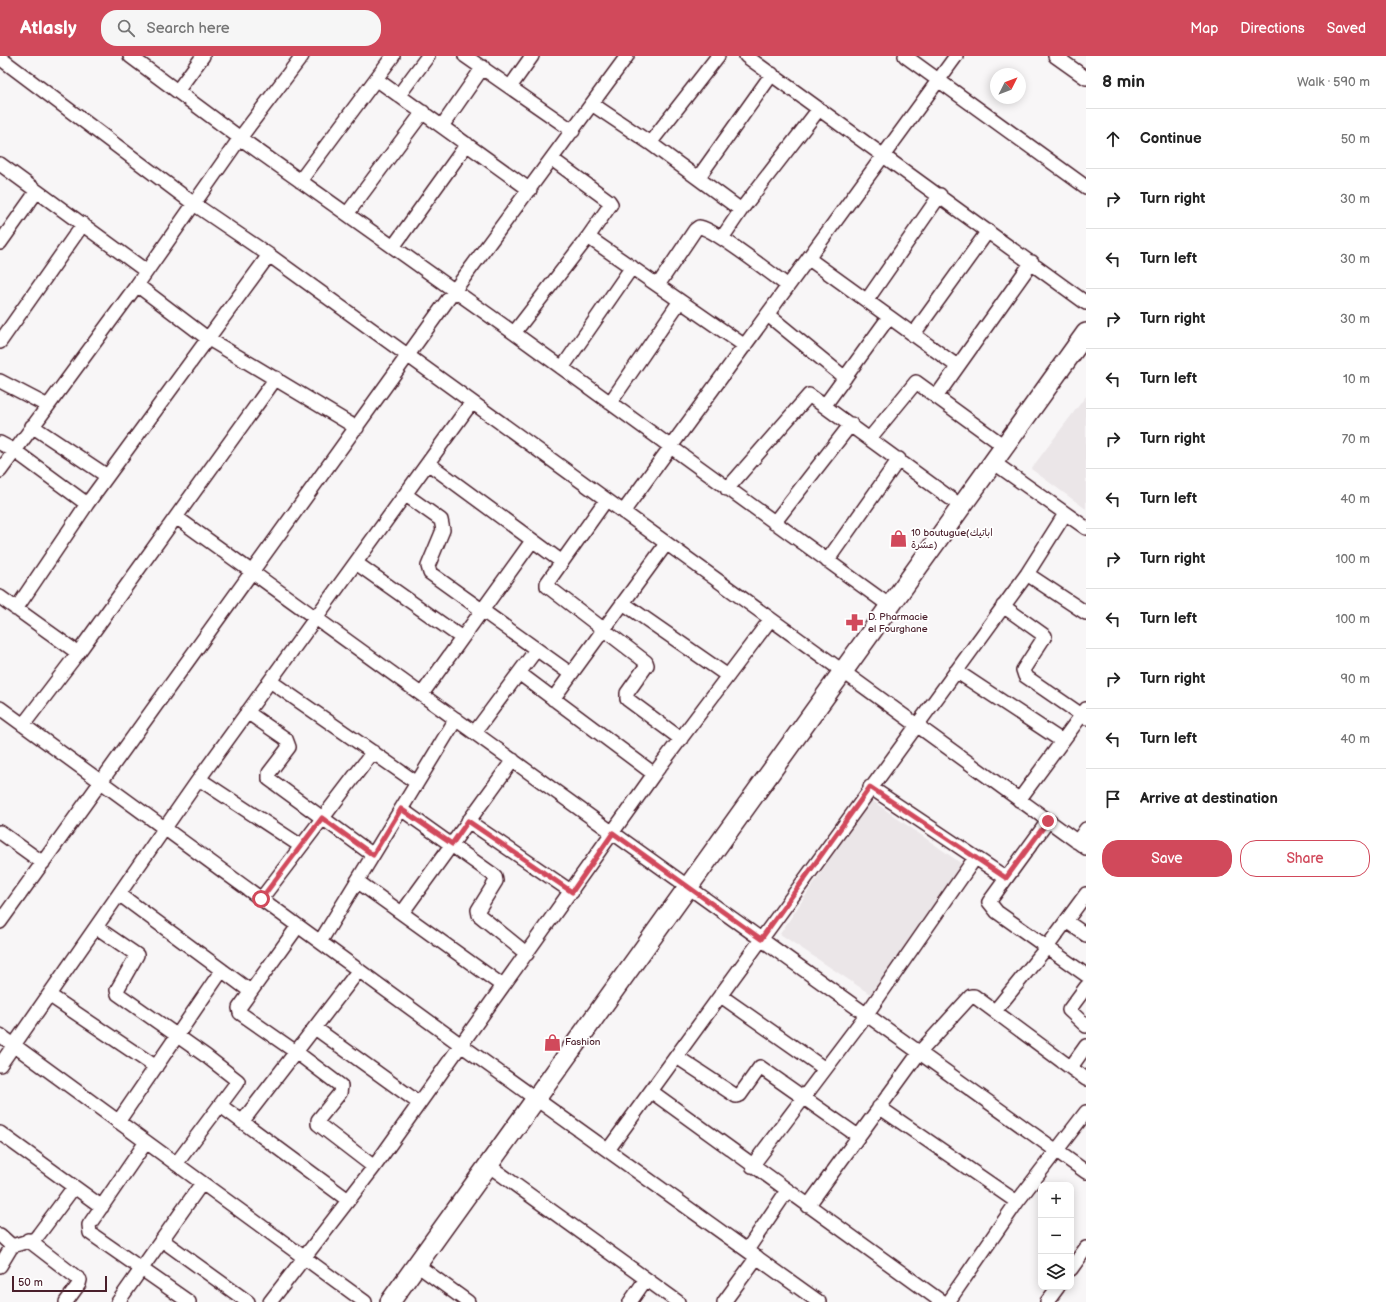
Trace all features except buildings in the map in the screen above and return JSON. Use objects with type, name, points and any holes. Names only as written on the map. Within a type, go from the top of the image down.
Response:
[{"type":"street","points":[[178,90],[203,56]]},
{"type":"street","points":[[0,471],[136,285],[240,138],[302,56]]},
{"type":"street","points":[[300,181],[393,56]]},
{"type":"street","points":[[399,95],[428,56]]},
{"type":"street","points":[[465,56],[483,67],[573,131]]},
{"type":"street","points":[[510,87],[532,56]]},
{"type":"street","points":[[0,922],[253,573],[454,291],[530,190],[627,56]]},
{"type":"street","points":[[650,144],[718,56]]},
{"type":"street","points":[[746,56],[988,230],[1086,303]]},
{"type":"street","points":[[905,56],[1086,187]]},
{"type":"street","points":[[623,512],[956,56]]},
{"type":"street","points":[[1055,56],[1086,78]]},
{"type":"street","points":[[133,57],[240,138],[514,333],[890,606]]},
{"type":"street","points":[[0,58],[194,204],[269,255],[1081,845],[1086,829]]},
{"type":"street","points":[[442,126],[483,67]]},
{"type":"street","points":[[698,178],[772,74]]},
{"type":"street","points":[[376,79],[530,190]]},
{"type":"street","points":[[592,104],[741,210]]},
{"type":"street","points":[[722,238],[741,210],[820,109]]},
{"type":"street","points":[[347,214],[423,112]]},
{"type":"street","points":[[392,247],[467,144]]},
{"type":"street","points":[[514,333],[610,207],[611,202],[552,159]]},
{"type":"street","points":[[0,164],[146,271]]},
{"type":"street","points":[[0,243],[37,191]]},
{"type":"street","points":[[867,300],[940,196]]},
{"type":"street","points":[[2,335],[83,224]]},
{"type":"street","points":[[658,285],[695,230],[700,227],[705,227],[788,286]]},
{"type":"street","points":[[913,335],[988,230]]},
{"type":"street","points":[[588,237],[745,346]]},
{"type":"street","points":[[16,609],[107,476],[269,255]]},
{"type":"street","points":[[809,259],[957,366]]},
{"type":"street","points":[[936,397],[1032,262]]},
{"type":"street","points":[[562,368],[632,267]]},
{"type":"street","points":[[136,285],[207,338],[276,378],[357,428]]},
{"type":"street","points":[[610,403],[680,301]]},
{"type":"street","points":[[768,315],[845,378]]},
{"type":"street","points":[[826,405],[889,317]]},
{"type":"street","points":[[390,1302],[1086,333]]},
{"type":"street","points":[[23,725],[78,653],[276,378]]},
{"type":"street","points":[[0,381],[48,406]]},
{"type":"street","points":[[870,438],[914,382],[1004,446]]},
{"type":"street","points":[[727,489],[807,395],[811,395],[962,506]]},
{"type":"street","points":[[0,1065],[199,778],[429,464],[472,402]]},
{"type":"street","points":[[774,523],[851,424]]},
{"type":"street","points":[[32,426],[107,476]]},
{"type":"street","points":[[0,443],[14,451],[87,504]]},
{"type":"street","points":[[827,560],[899,459]]},
{"type":"street","points":[[993,462],[1086,528]]},
{"type":"street","points":[[429,464],[562,562]]},
{"type":"street","points":[[406,495],[441,520],[443,525],[443,530],[428,566],[428,570],[482,611],[571,674]]},
{"type":"street","points":[[606,500],[547,583],[547,586],[604,628],[647,663],[627,693],[627,699],[681,739]]},
{"type":"street","points":[[608,1150],[652,1092],[870,787],[917,726],[1027,574],[1065,514]]},
{"type":"street","points":[[176,517],[1086,1172]]},
{"type":"street","points":[[422,694],[532,541]]},
{"type":"street","points":[[553,699],[666,544]]},
{"type":"street","points":[[356,563],[462,638]]},
{"type":"street","points":[[1027,574],[1086,613]]},
{"type":"street","points":[[0,597],[78,653]]},
{"type":"street","points":[[623,603],[728,676]]},
{"type":"street","points":[[1003,606],[1045,636],[1023,670],[1025,676],[1084,714],[1062,741],[1019,800]]},
{"type":"street","points":[[270,1302],[374,1167],[572,892],[654,774],[770,620]]},
{"type":"street","points":[[475,732],[536,650]]},
{"type":"street","points":[[956,671],[1062,741]]},
{"type":"street","points":[[518,673],[654,774]]},
{"type":"street","points":[[270,681],[417,783]]},
{"type":"street","points":[[0,708],[461,1045],[819,1302]]},
{"type":"street","points":[[247,712],[286,739],[289,746],[269,773],[269,779],[373,855]]},
{"type":"street","points":[[320,942],[456,719]]},
{"type":"street","points":[[261,899],[373,752]]},
{"type":"street","points":[[402,913],[513,760]]},
{"type":"street","points":[[199,778],[301,846]]},
{"type":"street","points":[[870,787],[1006,878]]},
{"type":"street","points":[[401,809],[452,844],[496,878],[496,881],[478,910],[479,915],[527,954]]},
{"type":"street","points":[[468,821],[572,892]]},
{"type":"street","points":[[1048,821],[989,902],[997,912],[1086,975]]},
{"type":"street","points":[[0,832],[43,862]]},
{"type":"street","points":[[752,1166],[866,1015],[975,858]]},
{"type":"street","points":[[357,881],[503,986]]},
{"type":"street","points":[[119,894],[250,991]]},
{"type":"street","points":[[995,1011],[1047,947],[1086,894]]},
{"type":"street","points":[[1066,921],[1086,935]]},
{"type":"street","points":[[298,926],[250,991],[239,1008],[240,1013],[341,1086],[340,1093],[318,1120],[318,1124],[374,1167]]},
{"type":"street","points":[[96,927],[137,956],[117,990],[118,994],[238,1081],[176,1164]]},
{"type":"street","points":[[118,1122],[222,970]]},
{"type":"street","points":[[242,1122],[359,970]]},
{"type":"street","points":[[1086,987],[1069,1010],[1086,1026]]},
{"type":"street","points":[[49,995],[156,1067]]},
{"type":"street","points":[[721,996],[825,1069]]},
{"type":"street","points":[[808,1206],[919,1053],[972,996],[995,1011],[1086,1079]]},
{"type":"street","points":[[314,1028],[419,1103]]},
{"type":"street","points":[[0,1035],[365,1302]]},
{"type":"street","points":[[1070,1067],[1086,1046]]},
{"type":"street","points":[[677,1057],[736,1096],[740,1095],[760,1067],[858,1136]]},
{"type":"street","points":[[652,1092],[752,1166],[942,1302]]},
{"type":"street","points":[[220,1106],[348,1200]]},
{"type":"street","points":[[880,1107],[1018,1202]]},
{"type":"street","points":[[948,1302],[1018,1202],[1086,1112]]},
{"type":"street","points":[[0,1133],[102,1207]]},
{"type":"street","points":[[146,1142],[89,1225],[90,1233],[189,1302]]},
{"type":"street","points":[[488,1165],[678,1302]]},
{"type":"street","points":[[118,1302],[202,1183]]},
{"type":"street","points":[[0,1266],[12,1246],[35,1239],[74,1187]]},
{"type":"street","points":[[724,1302],[787,1191]]},
{"type":"street","points":[[0,1235],[12,1246]]},
{"type":"street","points":[[28,1240],[80,1280],[80,1284],[66,1302]]},
{"type":"street","points":[[162,1240],[248,1302]]},
{"type":"street","points":[[1074,1265],[1086,1248]]},
{"type":"street","points":[[417,1265],[468,1302]]},
{"type":"street","points":[[630,1302],[646,1279]]},
{"type":"street","points":[[1047,1302],[1056,1290]]},
{"type":"shaded area","points":[[1086,396],[1086,509],[1031,469]]},
{"type":"shaded area","points":[[870,799],[965,866],[873,996],[780,934]]},
{"type":"place","name":"10 boutugue(اباتيك عشرة)","points":[[898,539]]},
{"type":"place","name":"D. Pharmacie el Fourghane","points":[[855,623]]},
{"type":"place","name":"Fashion","points":[[552,1042]]},
{"type":"route","points":[[261,899],[322,818],[373,855],[401,809],[452,844],[468,821],[572,892],[613,833],[761,939],[870,787],[1006,878],[1048,821]]}]
